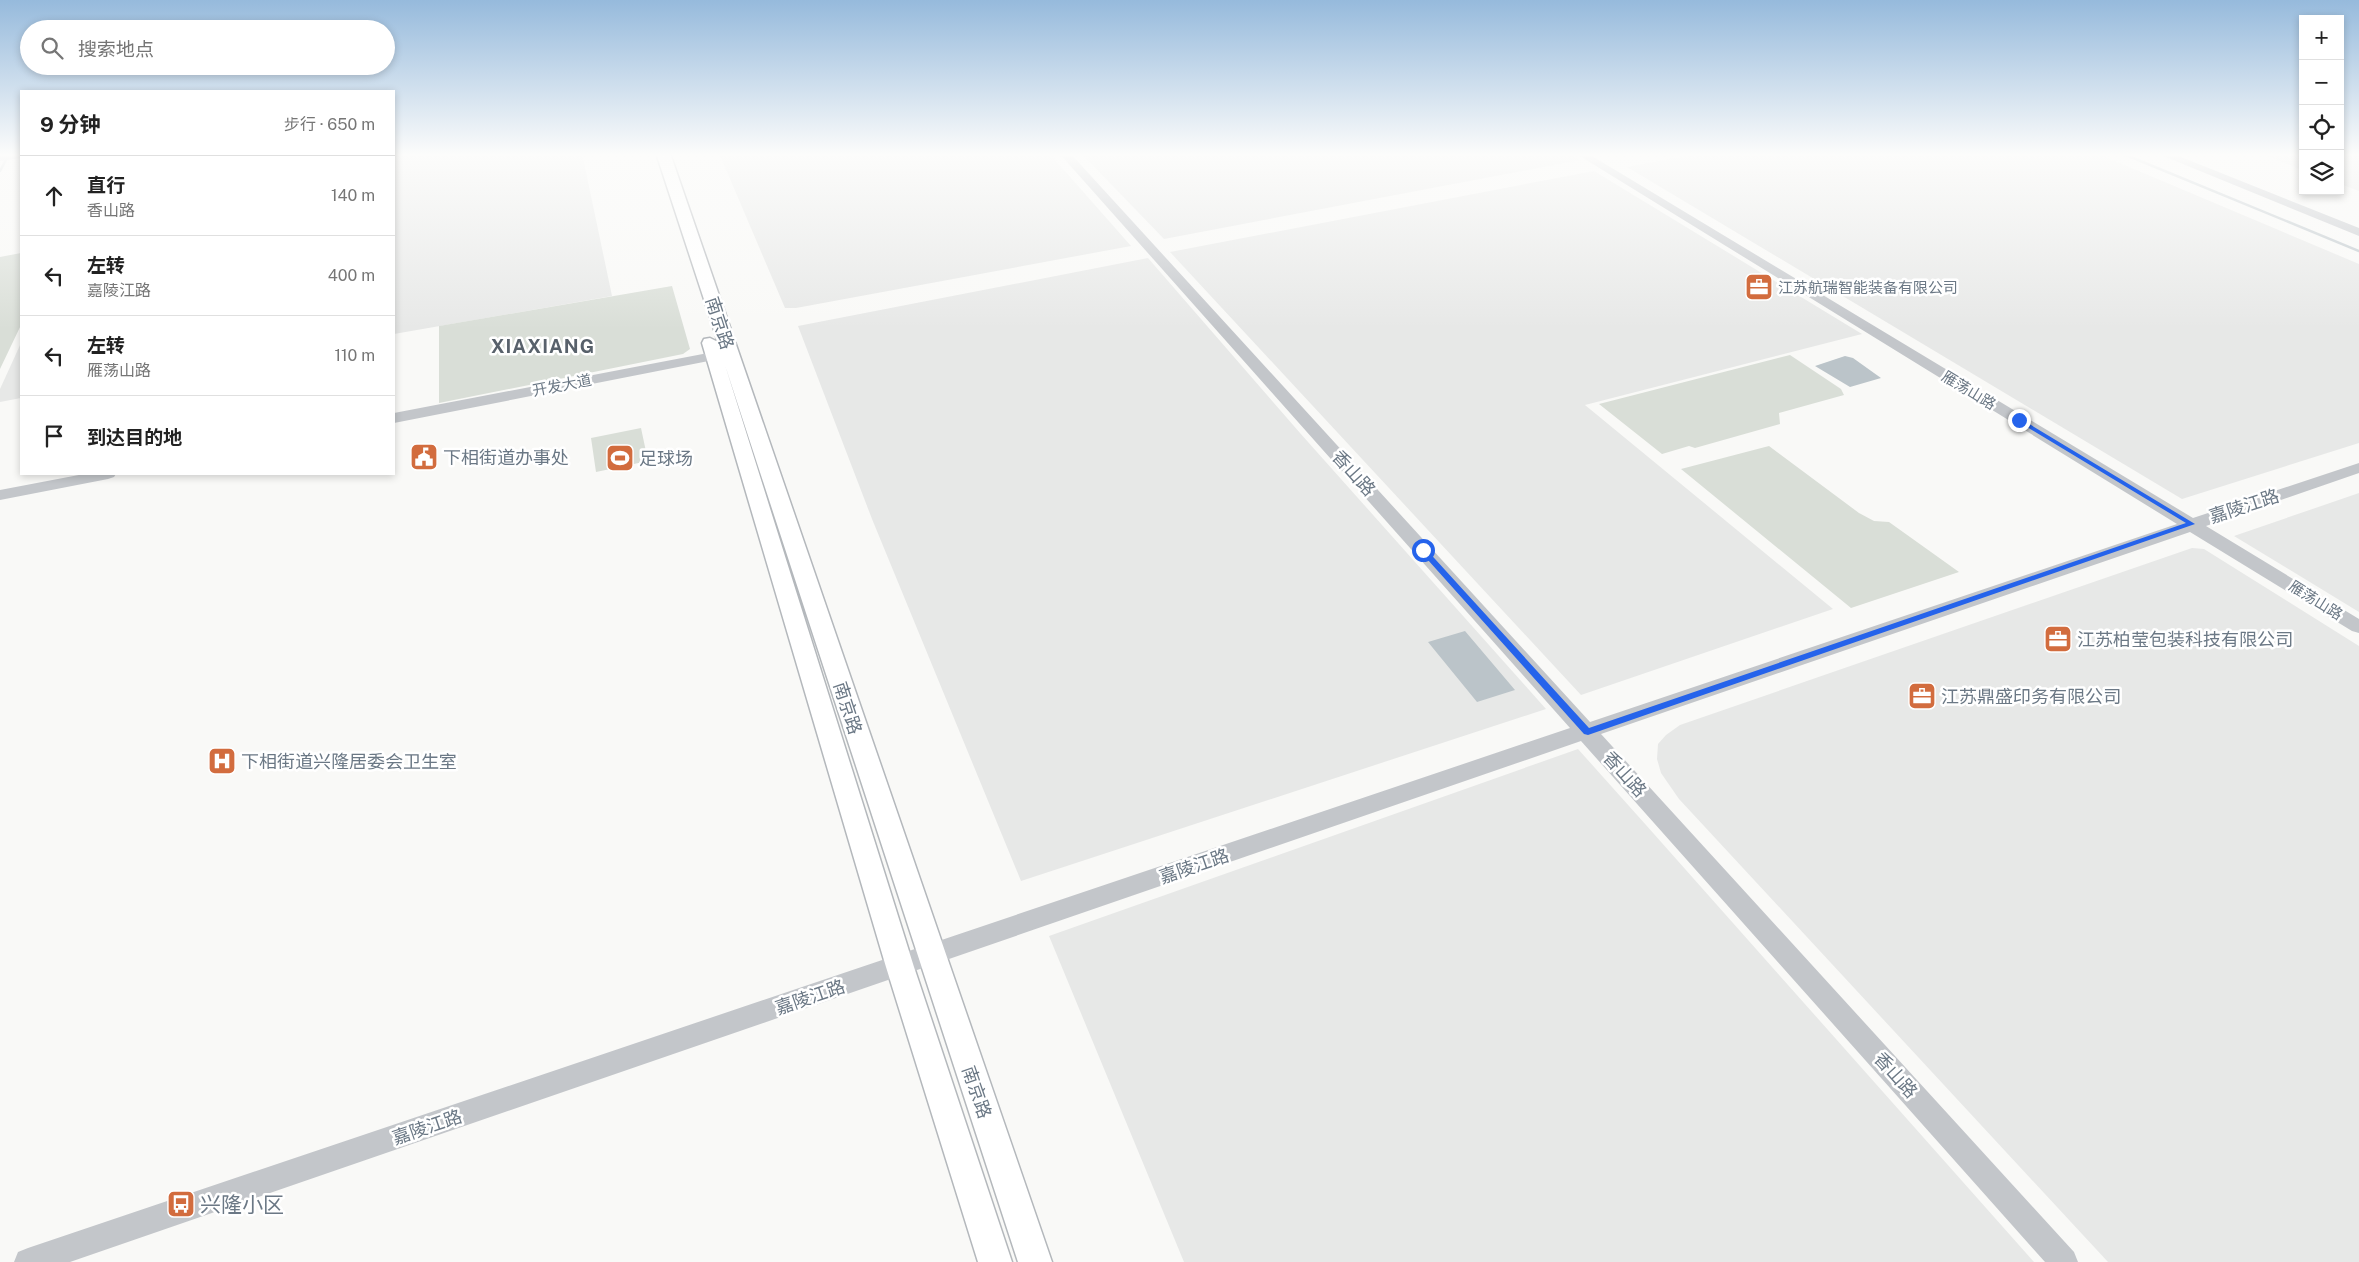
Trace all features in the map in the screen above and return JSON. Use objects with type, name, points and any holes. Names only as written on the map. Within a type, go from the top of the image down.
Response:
[{"type":"main road","name":"南京路","points":[[670,212],[722,354],[931,955],[1035,1262]]},
{"type":"main road","name":"南京路","points":[[680,212],[900,967],[995,1262]]},
{"type":"street","name":"香山路","points":[[1117,212],[2064,1262]]},
{"type":"street","name":"雁荡山路","points":[[1677,212],[2359,626]]},
{"type":"street","points":[[2309,212],[2359,232]]},
{"type":"street","name":"开发大道","points":[[395,418],[722,354]]},
{"type":"street","name":"嘉陵江路","points":[[28,1262],[900,967],[2359,468]]},
{"type":"street","points":[[0,495],[103,475]]},
{"type":"shaded area","points":[[395,212],[594,212],[612,296],[395,334]]},
{"type":"shaded area","points":[[744,212],[1101,212],[1131,246],[796,308],[785,308]]},
{"type":"shaded area","points":[[1138,212],[1307,212],[1164,239]]},
{"type":"shaded area","points":[[1380,212],[1661,212],[1862,334],[1585,405],[1833,609],[1581,695],[1170,252]]},
{"type":"shaded area","points":[[1702,212],[2236,212],[2359,264],[2359,443],[2182,499]]},
{"type":"shaded area","points":[[20,253],[20,327],[0,369],[0,257]]},
{"type":"shaded area","points":[[1148,258],[1300,433],[1546,709],[1021,881],[872,519],[798,326]]},
{"type":"shaded area","points":[[672,286],[690,349],[683,354],[439,403],[439,326]]},
{"type":"shaded area","points":[[20,345],[20,398],[0,402],[0,389]]},
{"type":"shaded area","points":[[1790,355],[1841,389],[1844,395],[1779,413],[1780,424],[1695,448],[1689,446],[1662,454],[1599,404]]},
{"type":"shaded area","points":[[1845,356],[1853,358],[1881,378],[1850,387],[1815,366]]},
{"type":"shaded area","points":[[641,428],[648,461],[596,472],[591,438]]},
{"type":"shaded area","points":[[1769,446],[1859,513],[1874,521],[1889,522],[1959,572],[1851,608],[1681,469]]},
{"type":"shaded area","points":[[2359,493],[2359,612],[2234,536]]},
{"type":"shaded area","points":[[2192,548],[2204,549],[2359,646],[2359,1262],[2108,1262],[1679,799],[1661,773],[1657,759],[1658,744],[1666,735],[1680,725]]},
{"type":"shaded area","points":[[1465,631],[1515,690],[1477,702],[1428,642]]},
{"type":"shaded area","points":[[1578,749],[2034,1262],[1184,1262],[1049,936]]},
{"type":"waterway","points":[[2264,212],[2359,251]]},
{"type":"place","name":"江苏航瑞智能装备有限公司","points":[[1759,287]]},
{"type":"place","name":"下相街道办事处","points":[[424,457]]},
{"type":"place","name":"足球场","points":[[620,458]]},
{"type":"place","name":"江苏柏莹包装科技有限公司","points":[[2058,639]]},
{"type":"place","name":"江苏鼎盛印务有限公司","points":[[1922,696]]},
{"type":"place","name":"下相街道兴隆居委会卫生室","points":[[222,761]]},
{"type":"place","name":"兴隆小区","points":[[181,1204]]},
{"type":"district","name":"XIAXIANG","points":[[543,346]]},
{"type":"route","points":[[1423,550],[1588,732],[2192,524],[2019,420]]}]
